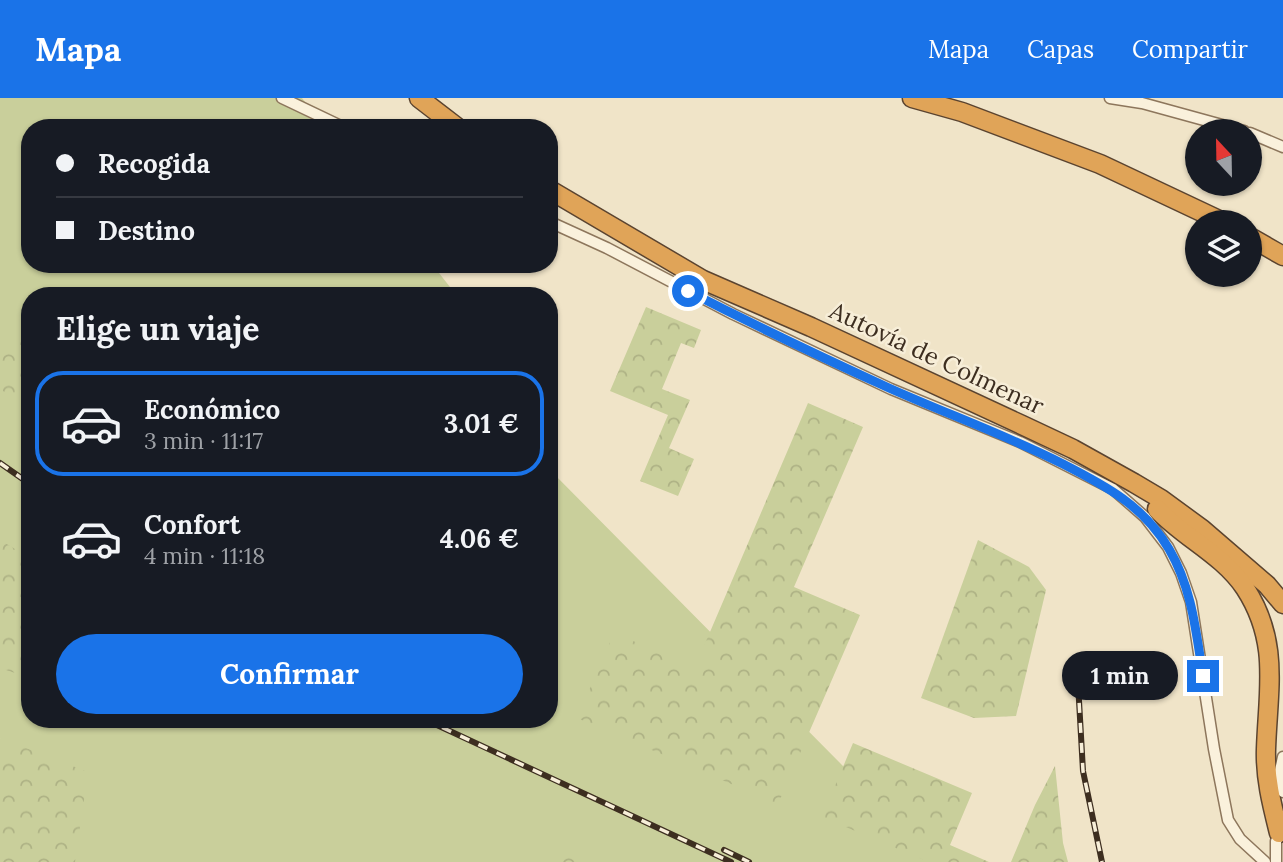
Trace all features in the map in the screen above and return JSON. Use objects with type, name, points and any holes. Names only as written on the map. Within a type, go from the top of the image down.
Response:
[{"type":"highway","points":[[419,98],[446,119]]},
{"type":"highway","points":[[912,98],[962,112],[1100,164],[1198,210]]},
{"type":"highway","name":"Autovía de Colmenar","points":[[558,195],[703,280],[811,327],[1073,449],[1134,483],[1202,528],[1266,585],[1283,604]]},
{"type":"highway","points":[[1262,244],[1283,256]]},
{"type":"highway","points":[[1134,483],[1160,513],[1225,565],[1245,589],[1263,627],[1270,650],[1271,674],[1266,751],[1269,791],[1281,832]]},
{"type":"street","points":[[282,98],[326,119]]},
{"type":"street","points":[[1110,98],[1135,102]]},
{"type":"street","points":[[1124,98],[1199,119]]},
{"type":"street","points":[[1262,138],[1283,147]]},
{"type":"street","points":[[558,226],[607,248],[733,314],[891,389],[1032,448],[1113,489],[1145,517],[1168,547],[1191,602],[1228,820],[1240,839],[1265,862]]},
{"type":"street","points":[[1283,757],[1279,775],[1283,792]]},
{"type":"street","points":[[1276,862],[1275,851],[1281,832]]},
{"type":"green space","points":[[0,98],[302,98],[318,119],[21,119],[21,273],[439,273],[450,287],[21,287],[21,728],[558,728],[558,478],[938,862],[75,862],[0,738]]},
{"type":"green space","points":[[646,307],[701,330],[694,348],[681,343],[662,389],[690,400],[669,448],[694,459],[678,496],[640,481],[668,415],[610,391]]},
{"type":"green space","points":[[21,334],[21,395],[15,399],[0,386],[0,340]]},
{"type":"green space","points":[[808,403],[863,427],[794,587],[860,615],[778,804],[577,718],[614,633],[695,667]]},
{"type":"green space","points":[[0,540],[21,553],[21,675],[0,668]]},
{"type":"green space","points":[[978,540],[1029,567],[1046,590],[1016,716],[974,718],[921,698]]},
{"type":"green space","points":[[0,738],[88,772],[75,862],[0,862]]},
{"type":"green space","points":[[853,743],[972,793],[950,845],[989,862],[929,862],[822,817]]},
{"type":"green space","points":[[1055,766],[1063,843],[1068,862],[1011,862],[1035,805]]},
{"type":"green space","points":[[562,847],[586,862],[552,862]]},
{"type":"railway","points":[[0,463],[21,478]]},
{"type":"railway","points":[[1078,683],[1083,771],[1102,862]]},
{"type":"railway","points":[[443,728],[731,862]]},
{"type":"railway","points":[[724,850],[749,862]]},
{"type":"route","points":[[688,291],[891,389],[1020,442],[1113,489],[1145,517],[1168,547],[1181,573],[1191,602],[1203,676]]}]
